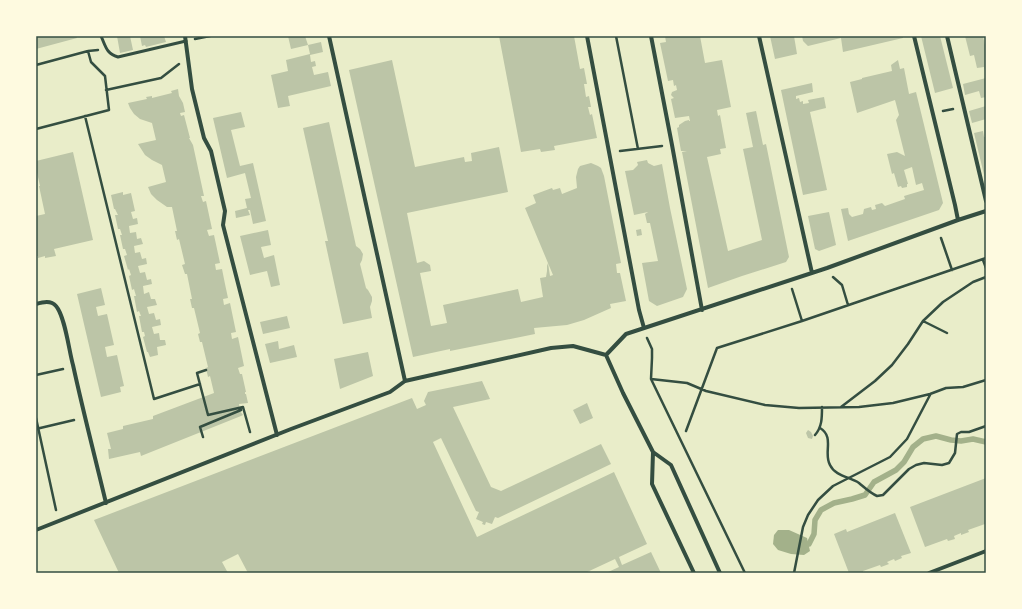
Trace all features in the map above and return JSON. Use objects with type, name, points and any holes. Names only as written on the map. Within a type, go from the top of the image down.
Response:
[{"type":"street","points":[[329,36],[404,381]]},
{"type":"street","points":[[587,36],[639,310],[644,328]]},
{"type":"street","points":[[651,36],[702,310]]},
{"type":"street","points":[[760,36],[812,273]]},
{"type":"street","points":[[914,36],[958,220]]},
{"type":"street","points":[[947,36],[986,201]]},
{"type":"street","points":[[186,38],[192,89],[204,138],[211,151],[224,211],[223,225],[277,435]]},
{"type":"street","points":[[606,355],[626,334],[812,273],[986,211]]},
{"type":"street","points":[[36,304],[46,302],[53,304],[62,316],[106,503]]},
{"type":"street","points":[[36,530],[390,392],[404,381],[551,348],[573,346],[606,355]]},
{"type":"street","points":[[606,355],[623,393],[653,452],[670,465],[720,573]]},
{"type":"street","points":[[653,452],[652,484],[694,573]]},
{"type":"street","points":[[929,573],[986,551]]},
{"type":"lane","points":[[101,36],[106,49],[110,54],[118,56],[186,38]]},
{"type":"path","points":[[616,36],[638,149]]},
{"type":"path","points":[[36,65],[88,51],[106,49]]},
{"type":"path","points":[[36,129],[109,110],[105,76],[91,62],[88,51]]},
{"type":"path","points":[[106,90],[161,78],[182,61]]},
{"type":"path","points":[[933,114],[964,106]]},
{"type":"path","points":[[85,116],[154,399],[200,384]]},
{"type":"path","points":[[619,151],[668,146]]},
{"type":"path","points":[[941,238],[952,270]]},
{"type":"path","points":[[686,431],[718,348],[984,259],[986,268]]},
{"type":"path","points":[[829,275],[842,285],[848,305]]},
{"type":"path","points":[[840,407],[875,381],[892,365],[923,321],[943,302],[973,282],[986,277]]},
{"type":"path","points":[[791,288],[802,321]]},
{"type":"path","points":[[923,321],[947,333]]},
{"type":"path","points":[[644,328],[652,349],[651,379],[745,573]]},
{"type":"path","points":[[36,375],[73,366]]},
{"type":"path","points":[[206,370],[197,373],[208,414],[243,407],[250,432]]},
{"type":"path","points":[[651,379],[687,383],[732,398],[765,406],[799,408],[859,407],[893,403],[930,394],[946,388],[963,387],[986,380]]},
{"type":"path","points":[[794,573],[803,527],[808,514],[818,500],[833,486],[890,457],[907,439],[930,394]]},
{"type":"path","points":[[203,437],[200,427],[241,410],[240,408]]},
{"type":"path","points":[[815,435],[820,428],[822,408]]},
{"type":"path","points":[[36,418],[37,429],[56,510]]},
{"type":"path","points":[[37,429],[85,418]]},
{"type":"path","points":[[820,428],[825,432],[828,439],[827,458],[833,470],[842,476],[859,483],[877,496],[884,495],[909,469],[916,464],[924,462],[942,465],[949,463],[955,453],[957,434],[961,432],[969,432],[986,426]]},
{"type":"shaded area","points":[[778,530],[789,530],[807,538],[810,551],[804,555],[791,554],[778,550],[773,544],[774,535]]},
{"type":"building","points":[[36,36],[76,36],[77,38],[36,49]]},
{"type":"building","points":[[117,36],[130,36],[133,50],[120,53]]},
{"type":"building","points":[[140,36],[164,36],[166,42],[146,47],[145,45],[142,46]]},
{"type":"building","points":[[288,36],[305,36],[308,45],[291,49]]},
{"type":"building","points":[[499,36],[574,36],[580,69],[584,68],[587,84],[584,84],[586,97],[589,96],[591,107],[588,107],[590,115],[592,114],[597,138],[554,146],[555,150],[541,152],[540,149],[521,152]]},
{"type":"building","points":[[665,36],[700,36],[705,63],[722,60],[731,107],[717,110],[718,116],[720,115],[726,148],[720,149],[721,154],[707,157],[728,251],[762,240],[743,149],[753,147],[746,113],[756,111],[763,145],[766,144],[789,257],[786,262],[708,288],[682,152],[687,151],[681,151],[677,128],[685,121],[690,121],[689,116],[675,118],[671,99],[674,98],[671,95],[672,92],[677,90],[676,85],[674,86],[673,80],[668,81],[660,43],[666,42]]},
{"type":"building","points":[[770,36],[794,36],[797,54],[775,59]]},
{"type":"building","points":[[802,36],[903,36],[903,38],[843,52],[841,38],[808,46],[803,41]]},
{"type":"building","points":[[921,36],[940,36],[953,88],[935,93]]},
{"type":"building","points":[[965,36],[983,36],[986,50],[986,74],[984,67],[977,68],[974,55],[970,56]]},
{"type":"building","points":[[321,42],[323,52],[310,55],[311,62],[315,61],[316,66],[312,67],[314,75],[328,72],[331,86],[288,96],[290,106],[278,108],[271,75],[288,71],[286,60],[310,54],[308,45]]},
{"type":"building","points":[[392,60],[415,167],[464,157],[465,162],[472,161],[471,153],[499,147],[508,192],[407,213],[417,263],[424,261],[430,265],[431,271],[420,273],[431,326],[447,323],[443,305],[518,289],[521,302],[543,297],[540,278],[546,277],[548,263],[525,208],[536,203],[533,195],[552,188],[553,190],[560,188],[562,194],[577,188],[576,177],[578,169],[580,166],[591,163],[601,168],[604,176],[621,263],[616,264],[617,273],[620,273],[626,301],[610,304],[611,308],[584,320],[567,325],[534,328],[535,334],[413,357],[349,70]],"holes":[[[548,263],[553,275],[550,276]]]},
{"type":"building","points":[[898,60],[900,69],[904,68],[909,94],[916,92],[943,203],[939,210],[848,241],[841,209],[848,208],[849,214],[852,217],[863,214],[864,209],[871,207],[872,210],[876,209],[875,205],[882,203],[885,206],[905,199],[904,196],[924,190],[922,183],[916,185],[912,167],[904,170],[908,184],[907,187],[898,187],[894,173],[892,174],[887,154],[897,152],[905,156],[896,120],[899,115],[895,100],[857,113],[850,82],[892,71],[891,65]]},
{"type":"building","points":[[986,78],[986,97],[981,98],[979,91],[965,95],[963,84]]},
{"type":"building","points":[[812,83],[813,92],[796,96],[796,99],[799,98],[800,102],[803,101],[803,104],[809,103],[808,100],[824,97],[826,108],[810,112],[827,190],[803,195],[781,90]]},
{"type":"building","points":[[178,89],[185,112],[180,113],[181,116],[184,115],[189,138],[193,145],[204,196],[201,196],[203,202],[206,201],[212,229],[207,230],[209,236],[214,235],[220,263],[215,264],[216,270],[222,269],[228,298],[223,299],[224,305],[230,303],[236,332],[231,333],[232,339],[238,337],[244,366],[238,368],[240,374],[242,374],[248,403],[239,404],[240,411],[243,415],[241,416],[141,456],[140,452],[109,459],[108,449],[111,449],[107,433],[123,429],[123,426],[153,419],[153,416],[214,393],[210,376],[208,377],[206,368],[208,367],[202,342],[200,342],[198,334],[200,333],[194,308],[192,308],[190,299],[192,299],[187,274],[185,274],[182,265],[185,264],[179,239],[177,240],[175,231],[177,231],[172,207],[167,207],[157,200],[151,194],[148,187],[166,182],[162,165],[145,155],[138,144],[156,140],[152,123],[140,119],[134,114],[128,103],[147,99],[146,97],[152,96],[152,98],[172,93],[171,91]]},
{"type":"building","points":[[986,106],[986,119],[972,123],[969,111]]},
{"type":"building","points":[[241,112],[245,127],[231,130],[240,166],[253,163],[266,221],[253,224],[250,210],[248,210],[250,215],[236,218],[235,211],[247,208],[245,199],[251,198],[245,173],[227,178],[213,118]]},
{"type":"building","points":[[329,122],[356,246],[363,254],[360,264],[366,288],[372,297],[370,307],[372,318],[343,324],[325,241],[328,241],[303,128]]},
{"type":"building","points":[[983,131],[984,137],[986,137],[985,179],[974,133]]},
{"type":"building","points":[[73,152],[93,240],[54,249],[56,256],[45,258],[45,256],[38,258],[38,256],[36,256],[36,216],[45,214],[39,186],[36,161]]},
{"type":"building","points":[[647,160],[648,163],[654,166],[662,164],[687,289],[683,297],[657,306],[649,301],[642,263],[658,261],[650,223],[647,223],[645,214],[648,212],[634,215],[625,171],[633,170],[638,165],[637,162]]},
{"type":"building","points":[[123,192],[123,195],[131,193],[135,211],[131,212],[133,219],[137,218],[138,224],[129,226],[130,233],[136,232],[137,239],[141,238],[143,244],[134,246],[135,253],[140,252],[142,259],[146,258],[147,264],[138,266],[140,273],[145,272],[147,280],[151,279],[152,284],[143,286],[144,294],[149,292],[151,299],[155,299],[157,305],[147,307],[149,314],[154,313],[156,320],[160,319],[161,325],[152,327],[154,334],[159,333],[160,340],[165,340],[166,345],[157,347],[158,355],[150,357],[143,337],[145,336],[144,332],[142,332],[139,316],[141,316],[139,311],[137,312],[134,296],[136,296],[134,289],[132,290],[129,276],[131,275],[124,256],[127,255],[125,249],[123,249],[120,229],[118,229],[115,215],[118,215],[114,209],[111,195]]},
{"type":"building","points":[[829,212],[836,245],[819,251],[815,249],[808,216]]},
{"type":"building","points":[[641,229],[642,235],[637,236],[636,230]]},
{"type":"building","points":[[268,230],[271,245],[261,247],[264,258],[274,255],[280,285],[271,287],[267,271],[250,275],[240,236]]},
{"type":"building","points":[[101,288],[105,305],[96,307],[98,316],[107,314],[114,345],[105,347],[107,357],[117,355],[124,386],[120,387],[121,392],[101,397],[77,294]]},
{"type":"building","points":[[287,316],[290,328],[263,334],[260,322]]},
{"type":"building","points":[[278,341],[279,349],[294,345],[297,357],[270,363],[265,344]]},
{"type":"building","points":[[368,352],[373,376],[340,389],[334,359]]},
{"type":"building","points":[[482,381],[490,399],[453,407],[491,487],[501,491],[601,444],[611,464],[498,518],[495,517],[492,524],[486,522],[485,525],[482,524],[483,522],[476,519],[479,512],[476,511],[441,438],[433,442],[477,537],[614,472],[647,544],[619,557],[622,565],[651,552],[661,573],[606,573],[619,567],[615,559],[585,573],[248,573],[238,554],[222,562],[228,573],[119,573],[94,520],[412,398],[417,409],[426,405],[424,401],[428,392]]},
{"type":"building","points":[[587,403],[593,418],[580,424],[573,410]]},
{"type":"building","points":[[808,430],[813,436],[812,439],[808,438],[806,433]]},
{"type":"building","points":[[986,478],[986,527],[985,524],[968,530],[969,532],[954,536],[955,539],[948,541],[947,539],[925,547],[910,507]]},
{"type":"building","points":[[895,513],[911,553],[901,556],[902,558],[895,561],[894,559],[887,562],[889,564],[881,567],[880,565],[863,571],[863,573],[849,573],[834,534],[846,529],[847,532]]},
{"type":"waterway","points":[[809,544],[814,534],[815,520],[821,510],[834,503],[865,495],[874,482],[896,470],[904,462],[913,447],[923,439],[936,436],[951,440],[961,441],[973,439],[986,442]]}]
